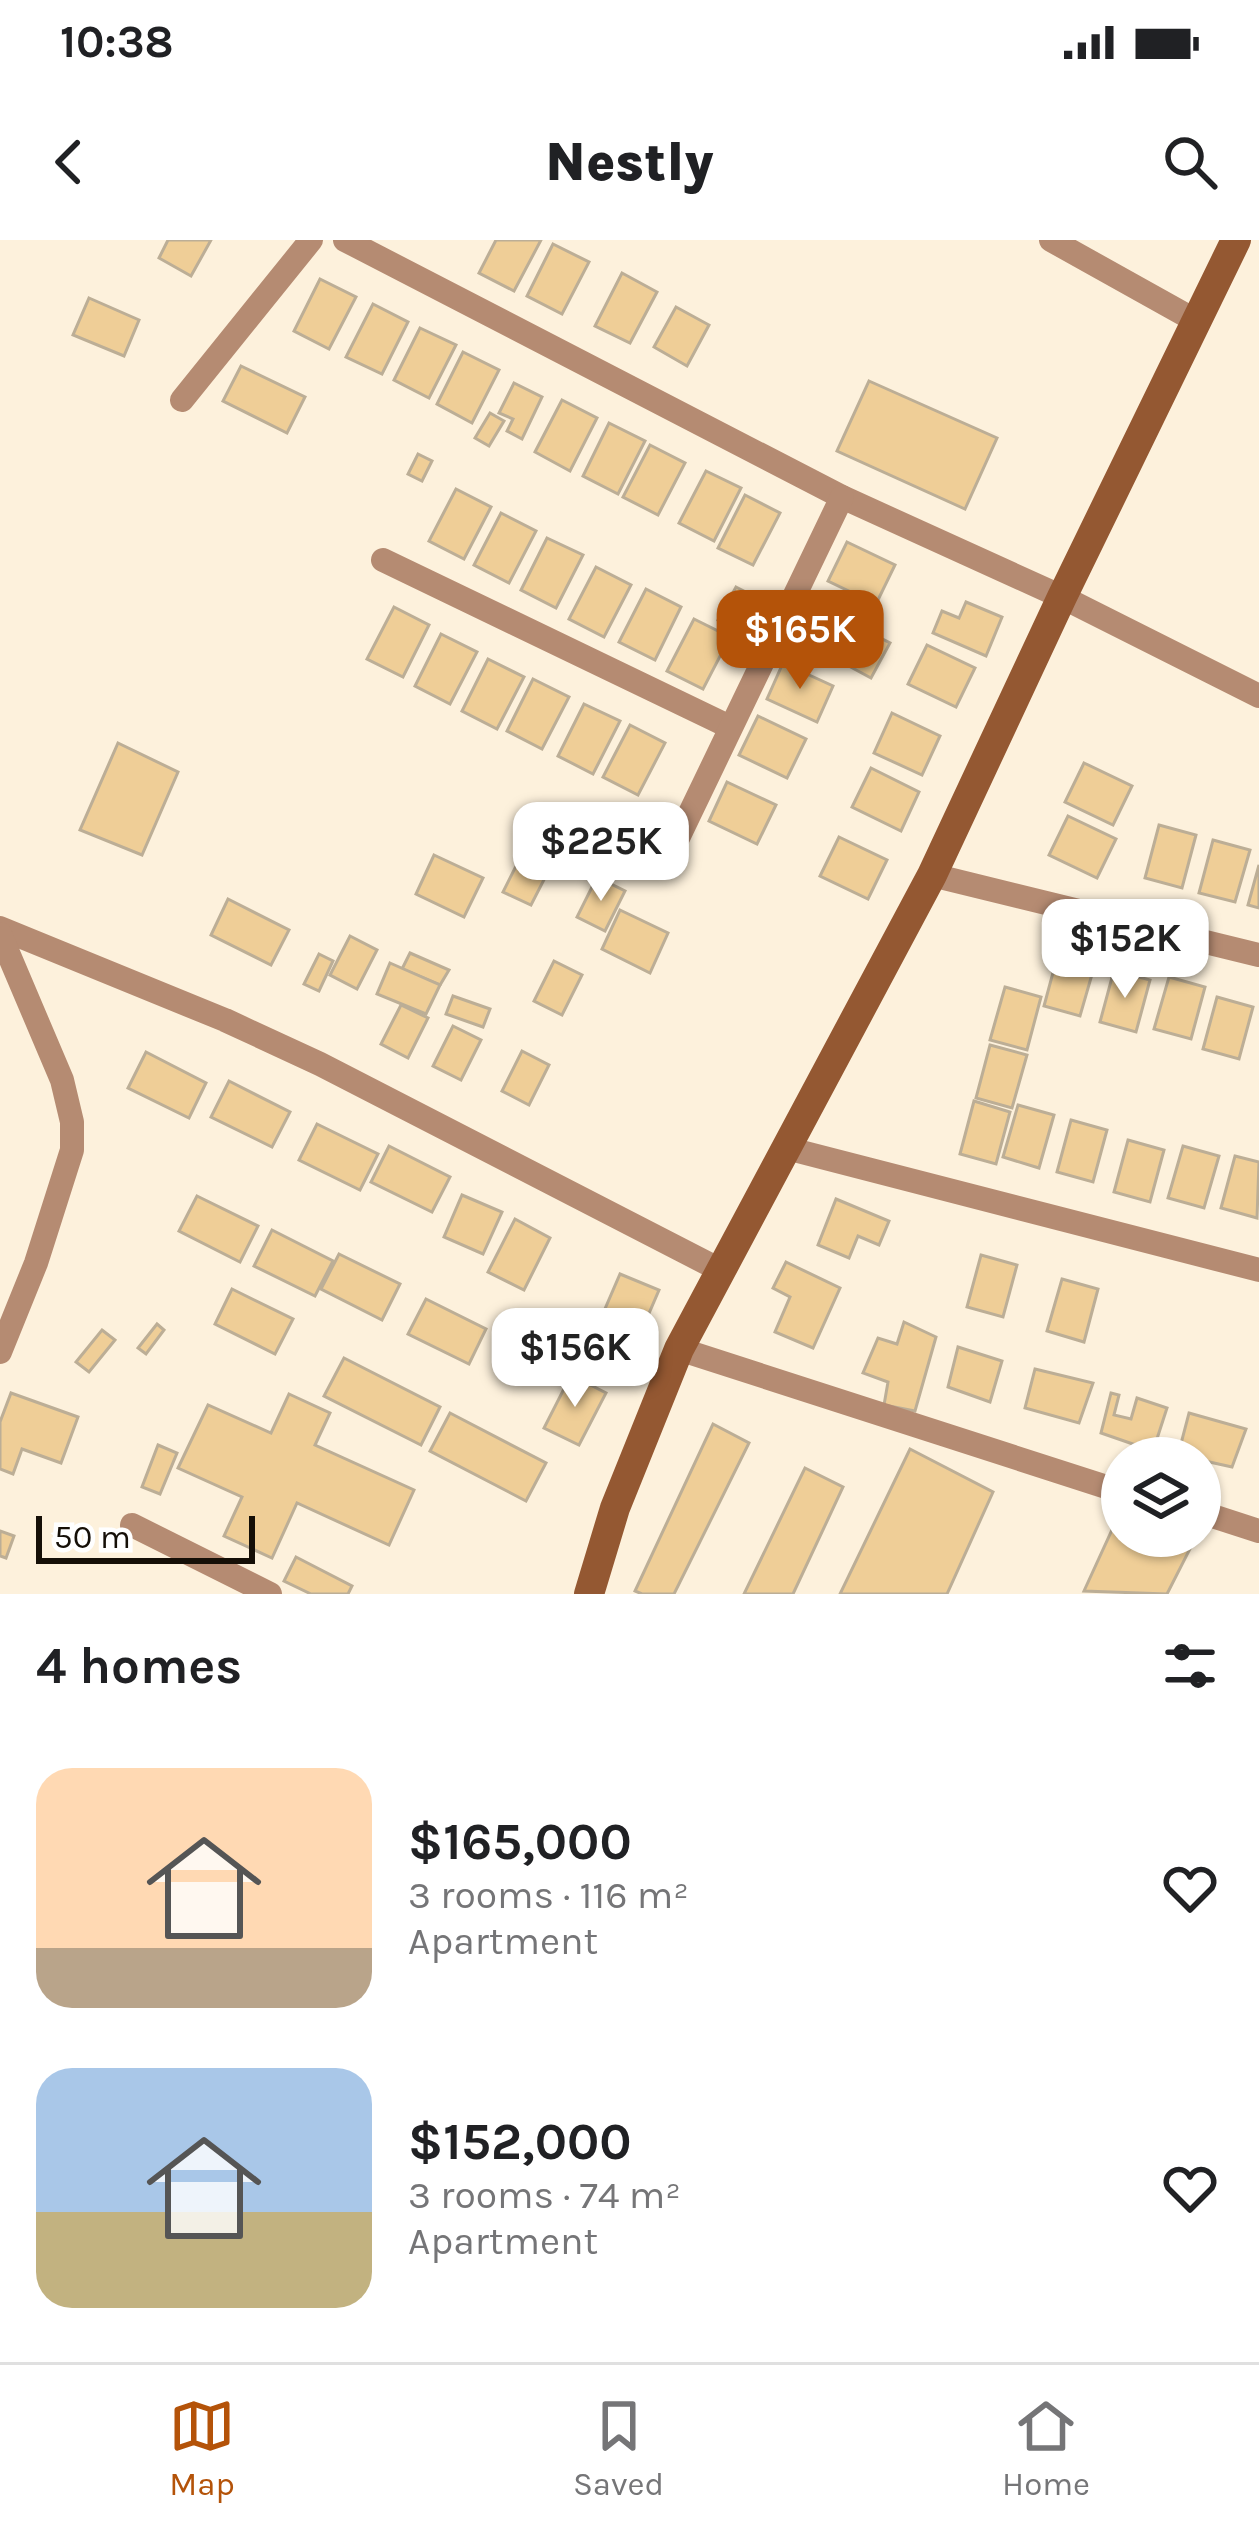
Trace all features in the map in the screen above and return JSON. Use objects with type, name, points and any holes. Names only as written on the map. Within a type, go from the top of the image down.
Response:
[{"type":"street","points":[[182,400],[311,240]]},
{"type":"street","points":[[345,240],[842,497],[1062,597],[1259,696]]},
{"type":"street","points":[[1051,240],[1198,322]]},
{"type":"street","points":[[589,1594],[607,1529],[679,1349],[932,874],[1237,240]]},
{"type":"street","points":[[678,838],[842,497]]},
{"type":"street","points":[[383,560],[730,728]]},
{"type":"street","points":[[932,874],[1259,955]]},
{"type":"street","points":[[0,931],[225,1020],[320,1064],[722,1271]]},
{"type":"street","points":[[0,931],[62,1080],[73,1150],[36,1264],[0,1352]]},
{"type":"street","points":[[786,1148],[1259,1270]]},
{"type":"street","points":[[679,1349],[1101,1485]]},
{"type":"street","points":[[1221,1519],[1259,1531]]},
{"type":"street","points":[[131,1525],[270,1594]]},
{"type":"building","points":[[168,240],[211,240],[191,276],[159,258]]},
{"type":"building","points":[[496,240],[541,240],[514,291],[479,273]]},
{"type":"building","points":[[553,244],[589,262],[562,314],[527,296]]},
{"type":"building","points":[[622,273],[657,292],[630,343],[595,326]]},
{"type":"building","points":[[320,279],[356,297],[329,349],[294,331]]},
{"type":"building","points":[[89,298],[139,320],[124,356],[73,335]]},
{"type":"building","points":[[373,304],[408,322],[382,374],[346,357]]},
{"type":"building","points":[[676,307],[709,325],[687,366],[654,347]]},
{"type":"building","points":[[420,328],[456,345],[429,398],[394,380]]},
{"type":"building","points":[[463,352],[499,370],[472,423],[437,404]]},
{"type":"building","points":[[241,366],[305,397],[287,433],[223,401]]},
{"type":"building","points":[[869,381],[997,438],[965,509],[837,451]]},
{"type":"building","points":[[514,383],[542,397],[522,439],[507,431],[513,419],[499,413]]},
{"type":"building","points":[[562,400],[597,418],[570,471],[535,452]]},
{"type":"building","points":[[490,413],[504,421],[489,446],[475,438]]},
{"type":"building","points":[[609,423],[645,441],[618,494],[583,476]]},
{"type":"building","points":[[650,445],[685,463],[658,515],[623,497]]},
{"type":"building","points":[[418,454],[432,461],[422,481],[408,474]]},
{"type":"building","points":[[706,471],[741,488],[714,541],[679,523]]},
{"type":"building","points":[[456,489],[491,507],[464,559],[429,541]]},
{"type":"building","points":[[745,495],[780,513],[753,565],[718,548]]},
{"type":"building","points":[[501,513],[536,531],[509,583],[474,565]]},
{"type":"building","points":[[547,538],[583,555],[556,608],[521,590]]},
{"type":"building","points":[[847,542],[895,565],[876,604],[828,581]]},
{"type":"building","points":[[596,567],[631,585],[604,637],[569,619]]},
{"type":"building","points":[[736,587],[777,608],[759,641],[718,620]]},
{"type":"building","points":[[646,589],[681,607],[655,660],[619,642]]},
{"type":"building","points":[[814,592],[863,615],[843,654],[796,630]]},
{"type":"building","points":[[966,602],[1002,617],[986,656],[933,633],[942,611],[959,618]]},
{"type":"building","points":[[394,607],[429,625],[403,677],[367,659]]},
{"type":"building","points":[[694,619],[730,637],[703,689],[667,671]]},
{"type":"building","points":[[863,629],[890,643],[871,678],[845,664]]},
{"type":"building","points":[[441,634],[477,652],[450,704],[415,686]]},
{"type":"building","points":[[927,645],[975,668],[956,707],[908,684]]},
{"type":"building","points":[[488,659],[524,677],[497,729],[462,711]]},
{"type":"building","points":[[783,663],[833,686],[817,722],[767,699]]},
{"type":"building","points":[[533,679],[569,697],[542,749],[507,731]]},
{"type":"building","points":[[584,704],[620,721],[593,774],[558,756]]},
{"type":"building","points":[[892,713],[940,736],[922,775],[874,753]]},
{"type":"building","points":[[758,716],[806,739],[787,778],[739,755]]},
{"type":"building","points":[[630,725],[665,743],[638,795],[603,777]]},
{"type":"building","points":[[118,743],[178,772],[142,855],[80,830]]},
{"type":"building","points":[[1084,763],[1132,786],[1113,825],[1065,802]]},
{"type":"building","points":[[871,768],[919,792],[901,831],[852,807]]},
{"type":"building","points":[[727,782],[776,805],[757,844],[709,821]]},
{"type":"building","points":[[1068,816],[1116,839],[1097,878],[1049,855]]},
{"type":"building","points":[[1159,825],[1196,835],[1182,888],[1145,878]]},
{"type":"building","points":[[839,837],[887,860],[868,899],[820,876]]},
{"type":"building","points":[[1213,840],[1250,850],[1235,902],[1199,893]]},
{"type":"building","points":[[523,852],[551,866],[531,905],[503,892]]},
{"type":"building","points":[[434,855],[483,878],[464,917],[416,894]]},
{"type":"building","points":[[1259,865],[1259,908],[1248,905]]},
{"type":"building","points":[[597,877],[625,891],[605,931],[577,917]]},
{"type":"building","points":[[228,899],[289,930],[271,965],[211,935]]},
{"type":"building","points":[[620,910],[668,933],[650,973],[602,949]]},
{"type":"building","points":[[350,936],[377,950],[357,989],[330,975]]},
{"type":"building","points":[[410,953],[449,970],[440,985],[402,969]]},
{"type":"building","points":[[319,954],[333,961],[319,991],[304,984]]},
{"type":"building","points":[[1058,954],[1095,964],[1080,1016],[1044,1006]]},
{"type":"building","points":[[554,961],[582,975],[562,1015],[534,1001]]},
{"type":"building","points":[[390,963],[440,985],[426,1014],[377,994]]},
{"type":"building","points":[[1114,970],[1150,980],[1136,1032],[1100,1022]]},
{"type":"building","points":[[1169,977],[1205,987],[1191,1039],[1154,1029]]},
{"type":"building","points":[[1005,987],[1041,997],[1027,1050],[990,1040]]},
{"type":"building","points":[[453,996],[490,1009],[483,1027],[446,1014]]},
{"type":"building","points":[[1217,997],[1253,1007],[1239,1059],[1203,1049]]},
{"type":"building","points":[[401,1005],[428,1018],[408,1058],[381,1044]]},
{"type":"building","points":[[453,1026],[481,1040],[461,1080],[433,1066]]},
{"type":"building","points":[[990,1045],[1027,1055],[1012,1108],[976,1098]]},
{"type":"building","points":[[522,1051],[549,1065],[529,1105],[502,1091]]},
{"type":"building","points":[[146,1052],[206,1083],[189,1118],[128,1088]]},
{"type":"building","points":[[229,1081],[290,1112],[272,1147],[211,1117]]},
{"type":"building","points":[[974,1101],[1010,1112],[996,1164],[960,1154]]},
{"type":"building","points":[[1018,1105],[1054,1115],[1039,1168],[1003,1157]]},
{"type":"building","points":[[1071,1120],[1107,1130],[1093,1182],[1057,1172]]},
{"type":"building","points":[[317,1124],[378,1154],[360,1190],[299,1160]]},
{"type":"building","points":[[1128,1140],[1164,1150],[1150,1202],[1114,1192]]},
{"type":"building","points":[[389,1146],[450,1177],[432,1212],[371,1182]]},
{"type":"building","points":[[1183,1146],[1219,1156],[1204,1208],[1168,1198]]},
{"type":"building","points":[[1235,1156],[1259,1162],[1257,1218],[1221,1208]]},
{"type":"building","points":[[462,1195],[502,1212],[483,1254],[444,1237]]},
{"type":"building","points":[[197,1196],[258,1226],[240,1262],[179,1231]]},
{"type":"building","points":[[836,1199],[889,1221],[879,1245],[858,1236],[849,1258],[818,1245]]},
{"type":"building","points":[[515,1219],[550,1238],[524,1290],[488,1272]]},
{"type":"building","points":[[272,1230],[333,1261],[315,1296],[254,1266]]},
{"type":"building","points":[[339,1254],[400,1284],[382,1320],[321,1289]]},
{"type":"building","points":[[981,1255],[1017,1265],[1003,1317],[967,1307]]},
{"type":"building","points":[[786,1262],[840,1288],[813,1348],[775,1332],[790,1297],[773,1288]]},
{"type":"building","points":[[620,1274],[659,1290],[619,1383],[580,1367]]},
{"type":"building","points":[[1062,1279],[1098,1289],[1084,1342],[1047,1331]]},
{"type":"building","points":[[232,1289],[293,1319],[275,1354],[215,1324]]},
{"type":"building","points":[[426,1299],[486,1329],[469,1364],[408,1334]]},
{"type":"building","points":[[904,1322],[936,1337],[915,1411],[884,1405],[888,1382],[863,1373],[878,1338],[897,1344]]},
{"type":"building","points":[[157,1324],[164,1330],[146,1354],[138,1348]]},
{"type":"building","points":[[102,1330],[115,1340],[89,1372],[76,1362]]},
{"type":"building","points":[[958,1347],[1002,1361],[990,1402],[948,1387]]},
{"type":"building","points":[[344,1358],[440,1407],[421,1445],[324,1396]]},
{"type":"building","points":[[1035,1369],[1093,1383],[1079,1423],[1025,1408]]},
{"type":"building","points":[[571,1375],[606,1393],[579,1445],[544,1428]]},
{"type":"building","points":[[11,1393],[78,1417],[61,1463],[22,1449],[13,1474],[0,1469],[0,1422]]},
{"type":"building","points":[[1111,1393],[1119,1395],[1114,1415],[1131,1419],[1137,1398],[1167,1408],[1158,1437],[1101,1433]]},
{"type":"building","points":[[289,1394],[330,1413],[315,1445],[414,1490],[389,1545],[297,1503],[272,1558],[224,1536],[242,1497],[178,1468],[208,1405],[271,1433]]},
{"type":"building","points":[[450,1413],[546,1463],[526,1501],[430,1451]]},
{"type":"building","points":[[1189,1413],[1246,1429],[1232,1467],[1221,1465],[1221,1437],[1183,1437]]},
{"type":"building","points":[[713,1424],[749,1443],[674,1594],[635,1591]]},
{"type":"building","points":[[158,1445],[177,1453],[160,1494],[142,1487]]},
{"type":"building","points":[[910,1449],[993,1492],[947,1594],[840,1594]]},
{"type":"building","points":[[805,1468],[843,1487],[793,1594],[744,1594]]},
{"type":"building","points":[[0,1531],[14,1536],[6,1558],[0,1556]]},
{"type":"building","points":[[1101,1554],[1186,1557],[1167,1594],[1084,1591]]},
{"type":"building","points":[[296,1557],[352,1586],[348,1594],[311,1594],[284,1581]]}]
